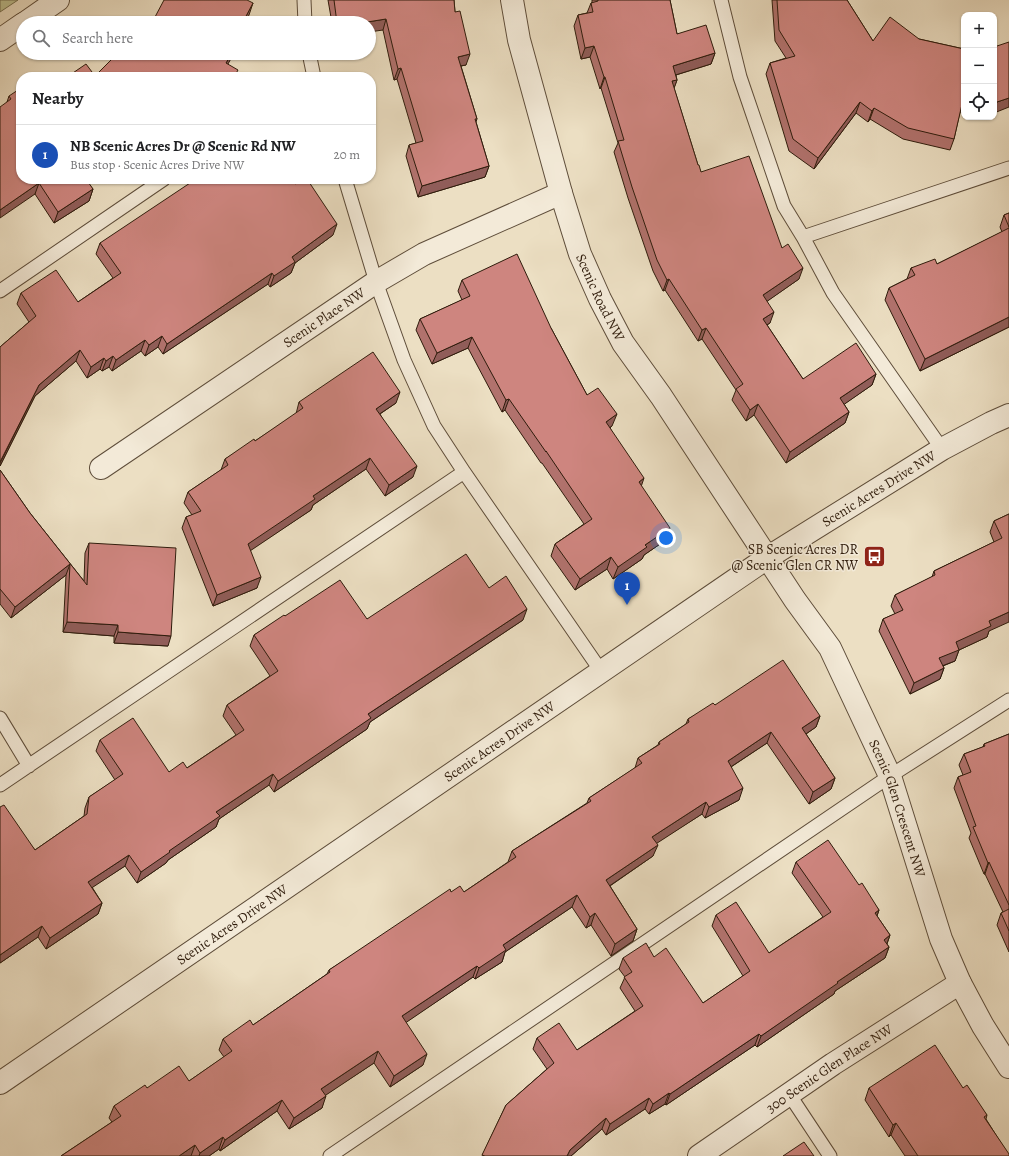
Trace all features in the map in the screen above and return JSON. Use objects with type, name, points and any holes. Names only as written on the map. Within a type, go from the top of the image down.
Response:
[{"type":"street","points":[[35,16],[58,0]]},
{"type":"street","name":"Scenic Road NW","points":[[512,0],[519,40],[561,193],[580,254],[600,299],[623,343],[661,396],[767,558]]},
{"type":"street","points":[[0,40],[16,29]]},
{"type":"street","name":"Scenic Place NW","points":[[101,468],[376,282],[424,254],[561,193]]},
{"type":"street","name":"Scenic Acres Drive NW","points":[[0,1083],[767,558],[942,449],[1009,415]]},
{"type":"street","name":"Scenic Glen Crescent NW","points":[[767,558],[830,648],[890,776],[941,939],[960,983],[983,1026],[1009,1067]]},
{"type":"street","name":"300 Scenic Glen Place NW","points":[[699,1156],[833,1064],[960,983]]},
{"type":"lane","points":[[304,0],[305,16]]},
{"type":"lane","points":[[721,0],[740,77],[784,206],[803,237],[833,293],[942,449]]},
{"type":"lane","points":[[310,60],[313,72]]},
{"type":"lane","points":[[803,237],[1009,168]]},
{"type":"lane","points":[[0,291],[157,184]]},
{"type":"lane","points":[[347,184],[376,282],[404,360],[434,426],[601,671]]},
{"type":"lane","points":[[0,785],[464,472]]},
{"type":"lane","points":[[330,1156],[890,776],[1009,700]]},
{"type":"lane","points":[[0,718],[29,766]]},
{"type":"lane","points":[[789,1094],[830,1156]]},
{"type":"green space","points":[[0,0],[18,0],[0,12]]},
{"type":"building","points":[[164,0],[247,0],[253,3],[246,16],[156,16]]},
{"type":"building","points":[[334,0],[454,0],[455,12],[460,11],[470,54],[458,57],[477,119],[475,119],[489,166],[422,186],[409,145],[423,141],[401,68],[398,69],[386,19],[376,21],[376,16],[336,16]]},
{"type":"building","points":[[598,0],[670,0],[677,34],[706,25],[715,53],[673,66],[677,80],[672,81],[698,165],[701,172],[749,156],[782,248],[788,244],[803,268],[763,295],[774,312],[763,319],[803,379],[856,343],[876,374],[840,398],[849,412],[790,452],[758,404],[750,410],[736,389],[743,384],[706,328],[702,330],[669,279],[667,280],[657,260],[618,141],[624,140],[605,77],[594,46],[585,48],[578,15],[593,12],[591,3]]},
{"type":"building","points":[[777,0],[847,0],[873,41],[890,17],[919,39],[961,48],[961,109],[954,139],[908,128],[874,108],[872,111],[860,102],[818,158],[793,139],[770,63],[795,56],[779,30]]},
{"type":"building","points":[[1009,42],[1009,98],[997,102],[997,48],[997,46]]},
{"type":"building","points":[[111,60],[228,60],[226,63],[238,70],[237,72],[99,72]]},
{"type":"building","points":[[86,64],[92,72],[74,72]]},
{"type":"building","points":[[16,91],[16,184],[38,184],[0,210],[0,107],[11,99],[9,96]]},
{"type":"building","points":[[40,184],[90,184],[93,189],[58,212]]},
{"type":"building","points":[[188,184],[310,184],[337,224],[292,257],[295,262],[274,276],[272,273],[167,344],[162,336],[149,345],[145,340],[116,360],[113,356],[106,361],[104,358],[91,367],[80,350],[39,385],[0,462],[0,347],[36,316],[21,293],[56,270],[78,302],[121,273],[100,243]]},
{"type":"building","points":[[1009,213],[1009,227],[1004,215]]},
{"type":"building","points":[[1009,228],[1009,317],[925,359],[889,288],[915,275],[911,268],[935,259],[937,264]]},
{"type":"building","points":[[517,254],[551,328],[587,395],[598,388],[617,414],[606,422],[644,478],[639,482],[670,528],[645,545],[647,547],[618,567],[611,557],[580,579],[555,544],[592,519],[509,399],[506,400],[472,337],[437,353],[420,319],[470,296],[462,280]]},
{"type":"building","points":[[373,352],[400,392],[376,409],[417,466],[389,485],[370,458],[313,496],[315,499],[248,544],[261,577],[217,595],[186,517],[201,511],[188,492],[228,465],[225,459],[254,439],[255,441],[303,408],[299,402]]},
{"type":"building","points":[[0,470],[30,513],[87,585],[89,543],[176,548],[171,636],[118,632],[118,625],[67,622],[70,564],[15,607],[0,589]]},
{"type":"building","points":[[1009,514],[1009,612],[989,621],[991,626],[956,642],[959,650],[939,658],[944,668],[914,683],[883,619],[903,610],[895,595],[935,575],[934,571],[1002,538],[994,521]]},
{"type":"building","points":[[466,554],[489,588],[506,576],[527,609],[368,714],[371,718],[278,781],[273,774],[216,812],[220,816],[141,872],[129,855],[88,882],[102,903],[50,938],[42,926],[0,955],[0,807],[4,805],[35,850],[87,814],[89,797],[123,774],[100,740],[133,718],[169,772],[183,762],[187,768],[244,730],[227,705],[278,671],[254,635],[340,580],[367,619]]},
{"type":"building","points":[[783,660],[820,716],[802,728],[835,778],[813,792],[771,732],[728,761],[743,788],[709,807],[706,802],[652,837],[658,845],[606,880],[637,929],[615,944],[595,913],[590,917],[577,895],[503,945],[506,950],[479,968],[477,966],[402,1016],[427,1054],[394,1076],[378,1051],[321,1089],[326,1096],[294,1118],[282,1100],[225,1140],[223,1137],[200,1153],[195,1145],[179,1156],[61,1156],[121,1116],[114,1106],[145,1085],[147,1088],[179,1066],[189,1081],[232,1051],[223,1039],[250,1020],[253,1025],[330,972],[329,970],[450,889],[451,892],[460,886],[464,892],[516,857],[512,851],[591,801],[589,798],[642,763],[638,758],[660,744],[659,742],[689,722],[688,719],[713,703],[715,705]]},
{"type":"building","points":[[1009,734],[1009,905],[989,862],[988,863],[973,827],[976,826],[958,777],[971,772],[964,754],[985,746],[984,744]]},
{"type":"building","points":[[828,840],[859,885],[862,883],[879,910],[875,913],[890,935],[884,940],[889,947],[761,1036],[759,1034],[670,1094],[669,1093],[653,1104],[649,1098],[610,1124],[606,1118],[570,1150],[567,1156],[482,1155],[506,1105],[554,1063],[537,1038],[559,1023],[577,1050],[643,1006],[624,977],[632,972],[623,958],[646,943],[654,957],[666,948],[703,1003],[750,971],[716,915],[736,902],[769,953],[831,912],[796,862]]},
{"type":"building","points":[[1009,909],[1009,931],[1001,913]]},
{"type":"building","points":[[935,1045],[963,1088],[967,1085],[987,1115],[984,1117],[1009,1156],[918,1156],[896,1123],[893,1125],[869,1088]]},
{"type":"building","points":[[804,1142],[814,1156],[783,1156]]},
{"type":"place","name":"SB Scenic Acres DR @ Scenic Glen CR NW","points":[[874,557]]},
{"type":"place","name":"NB Scenic Acres Dr @ Scenic Rd NW","points":[[627,605]]}]
